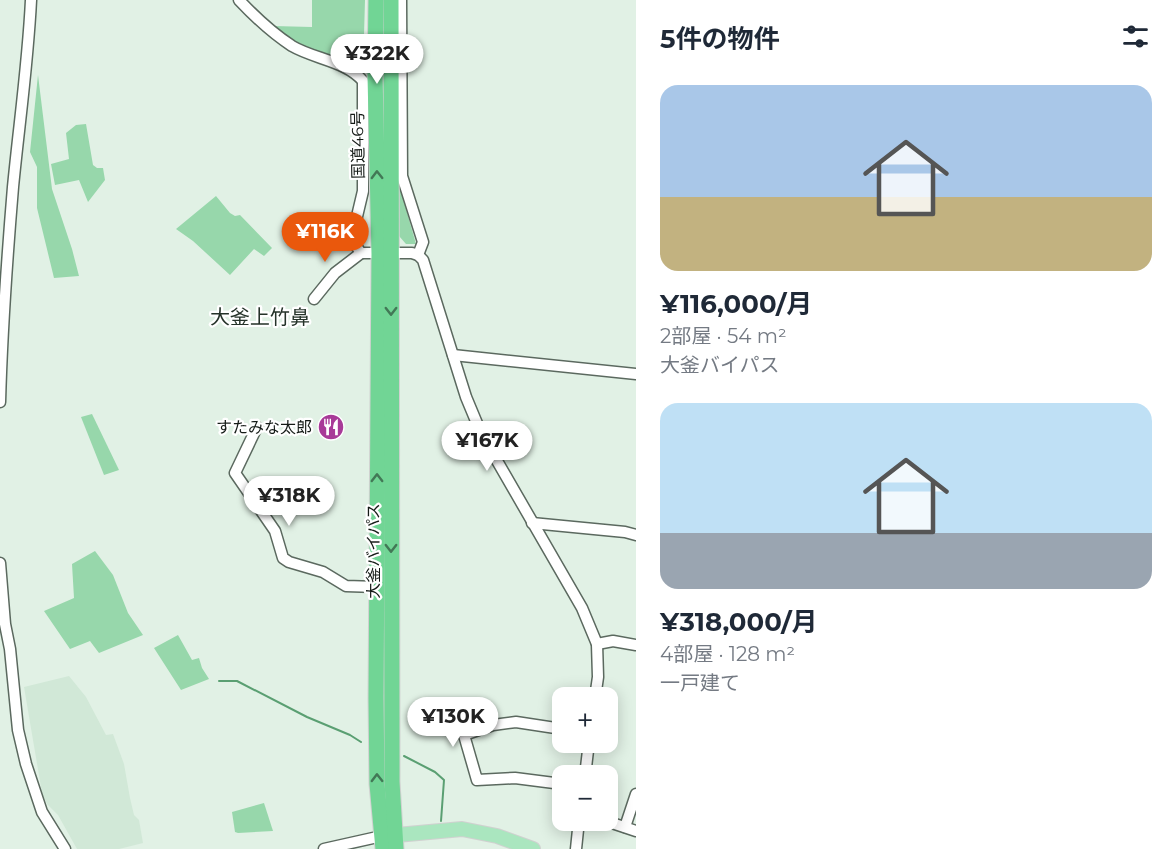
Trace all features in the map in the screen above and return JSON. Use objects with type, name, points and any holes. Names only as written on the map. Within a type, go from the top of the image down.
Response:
[{"type":"highway","name":"国道46号","points":[[376,0],[375,75],[385,253]]},
{"type":"highway","name":"国道46号","points":[[385,253],[391,0]]},
{"type":"highway","name":"大釜バイパス","points":[[385,253],[376,587],[377,784],[389,842]]},
{"type":"highway","name":"大釜バイパス","points":[[385,253],[392,782],[389,842]]},
{"type":"main road","points":[[389,842],[462,829],[497,836],[533,849]]},
{"type":"street","points":[[0,402],[3,316],[31,0]]},
{"type":"street","points":[[238,0],[268,29],[294,47],[355,73],[363,81],[363,191],[354,229],[354,243],[361,253]]},
{"type":"street","points":[[401,0],[402,176],[423,242],[418,255]]},
{"type":"street","points":[[314,299],[335,273],[361,253],[418,255],[423,260],[466,397],[481,433],[582,608],[597,644],[597,687]]},
{"type":"street","points":[[453,355],[636,374]]},
{"type":"street","points":[[256,427],[235,473],[275,531],[283,558],[323,572],[346,586],[376,587]]},
{"type":"street","points":[[532,523],[636,535]]},
{"type":"street","points":[[0,563],[18,730],[29,775],[42,812],[65,849]]},
{"type":"street","points":[[597,644],[613,641],[636,645]]},
{"type":"street","points":[[552,727],[516,722],[493,725],[464,735],[477,780],[515,778],[552,783]]},
{"type":"street","points":[[625,827],[636,794]]},
{"type":"street","points":[[42,812],[56,824],[73,849]]},
{"type":"street","points":[[618,825],[636,831]]},
{"type":"street","points":[[576,849],[578,831]]},
{"type":"street","points":[[324,849],[389,842]]},
{"type":"shaded area","points":[[69,676],[86,697],[106,735],[113,734],[124,764],[134,815],[139,820],[143,843],[119,849],[77,849],[58,815],[47,804],[42,793],[24,687]]},
{"type":"green space","points":[[312,0],[365,0],[363,70],[304,47],[273,26],[312,27]]},
{"type":"green space","points":[[38,75],[52,189],[79,276],[54,278],[37,208],[37,167],[30,152]]},
{"type":"green space","points":[[86,124],[93,165],[103,168],[105,180],[88,202],[79,180],[55,185],[51,164],[69,159],[66,133],[76,125]]},
{"type":"green space","points":[[399,184],[416,244],[406,244],[399,236]]},
{"type":"green space","points":[[216,196],[230,213],[235,216],[240,215],[272,248],[264,256],[254,249],[230,275],[193,241],[176,229]]},
{"type":"green space","points":[[92,414],[119,470],[104,475],[81,417]]},
{"type":"green space","points":[[95,551],[113,575],[128,613],[143,635],[99,653],[90,641],[70,649],[44,611],[74,598],[72,564]]},
{"type":"green space","points":[[178,635],[192,660],[199,658],[209,679],[181,690],[154,648]]},
{"type":"green space","points":[[264,803],[273,831],[235,832],[232,812]]},
{"type":"waterway","points":[[219,681],[237,681],[361,742]]},
{"type":"waterway","points":[[404,756],[435,772],[444,780],[441,821]]},
{"type":"place","name":"すたみな太郎","points":[[331,427]]},
{"type":"district","name":"大釜上竹鼻","points":[[260,317]]}]
